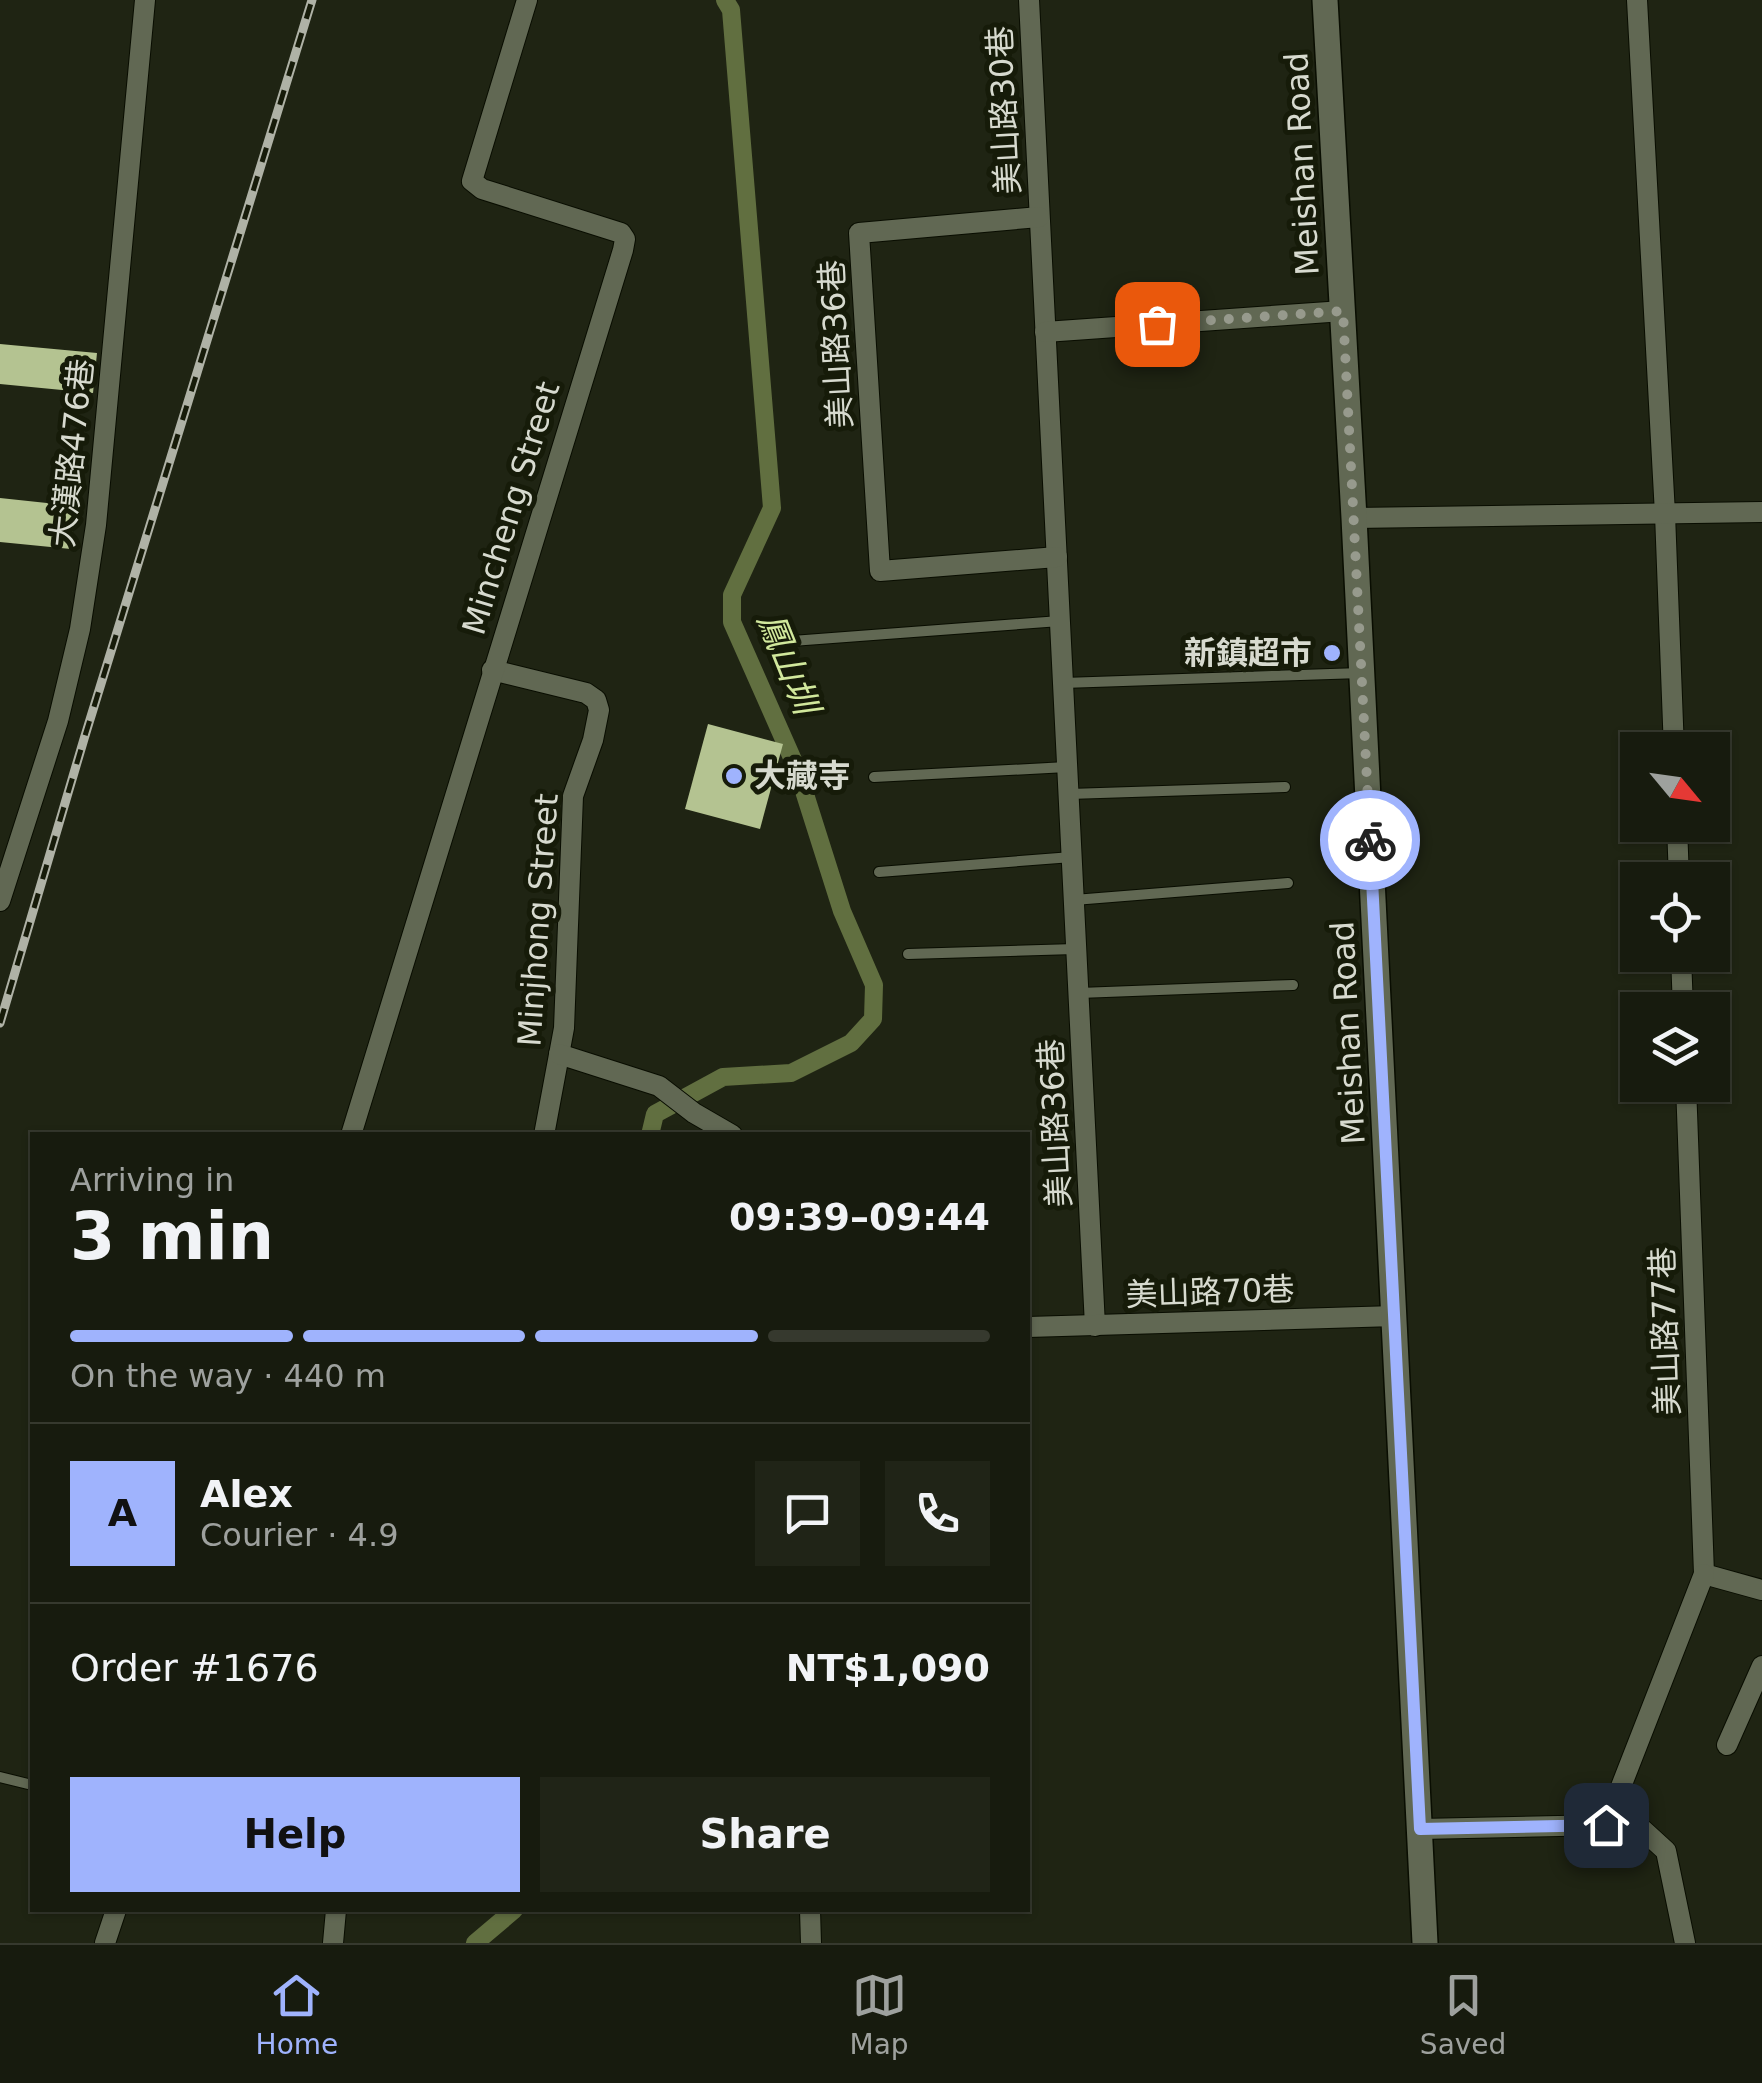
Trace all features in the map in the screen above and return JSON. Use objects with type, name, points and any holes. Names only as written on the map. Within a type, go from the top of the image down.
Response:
[{"type":"street","name":"大漢路476巷","points":[[0,901],[58,722],[80,629],[96,525],[145,0]]},
{"type":"street","name":"Mincheng Street","points":[[353,1132],[624,239],[622,233],[482,189],[472,181],[527,0]]},
{"type":"street","name":"美山路30巷","points":[[1028,0],[1039,217]]},
{"type":"street","name":"Meishan Road","points":[[1324,0],[1354,518],[1425,1943]]},
{"type":"street","points":[[1638,0],[1673,732]]},
{"type":"street","name":"美山路36巷","points":[[1057,557],[880,570],[860,233],[1039,217],[1057,557],[1095,1326]]},
{"type":"street","points":[[1045,332],[1343,311]]},
{"type":"street","points":[[1354,518],[1762,512]]},
{"type":"street","name":"Minjhong Street","points":[[492,670],[586,693],[596,700],[599,710],[573,796],[564,1028],[545,1132]]},
{"type":"street","points":[[559,1054],[659,1086],[727,1132]]},
{"type":"street","name":"美山路77巷","points":[[1606,1825],[1704,1574],[1687,1102]]},
{"type":"street","name":"美山路70巷","points":[[1030,1327],[1394,1316]]},
{"type":"street","points":[[1704,1574],[1762,1590]]},
{"type":"street","points":[[1727,1745],[1762,1666]]},
{"type":"street","points":[[1420,1829],[1606,1825],[1642,1830],[1666,1852],[1685,1943]]},
{"type":"street","points":[[105,1943],[115,1912]]},
{"type":"street","points":[[333,1943],[336,1912]]},
{"type":"street","points":[[810,1912],[811,1943]]},
{"type":"lane","points":[[792,642],[1060,621]]},
{"type":"lane","points":[[1063,683],[1362,673]]},
{"type":"lane","points":[[874,778],[1067,767]]},
{"type":"lane","points":[[1068,794],[1285,787]]},
{"type":"lane","points":[[879,872],[1072,858]]},
{"type":"lane","points":[[1074,900],[1288,883]]},
{"type":"lane","points":[[908,954],[1076,948]]},
{"type":"lane","points":[[1078,993],[1293,985]]},
{"type":"lane","points":[[0,1776],[30,1785]]},
{"type":"building","points":[[0,344],[97,353],[93,393],[0,384]]},
{"type":"building","points":[[0,498],[75,506],[71,549],[0,542]]},
{"type":"building","name":"大藏寺","points":[[708,724],[783,744],[760,829],[685,809]]},
{"type":"waterway","name":"鳳山圳","points":[[651,1132],[655,1114],[723,1077],[791,1073],[851,1043],[873,1019],[874,985],[842,911],[797,769],[732,622],[732,595],[772,508],[731,10],[725,0]]},
{"type":"waterway","name":"鳳山圳","points":[[475,1943],[512,1912]]},
{"type":"railway","points":[[0,1023],[312,0]]},
{"type":"way so far","points":[[1157,324],[1343,311],[1370,840]]},
{"type":"place","name":"新鎮超市","points":[[1332,653]]},
{"type":"place","name":"大藏寺","points":[[734,776]]},
{"type":"route","points":[[1370,840],[1420,1829],[1606,1825]]}]
